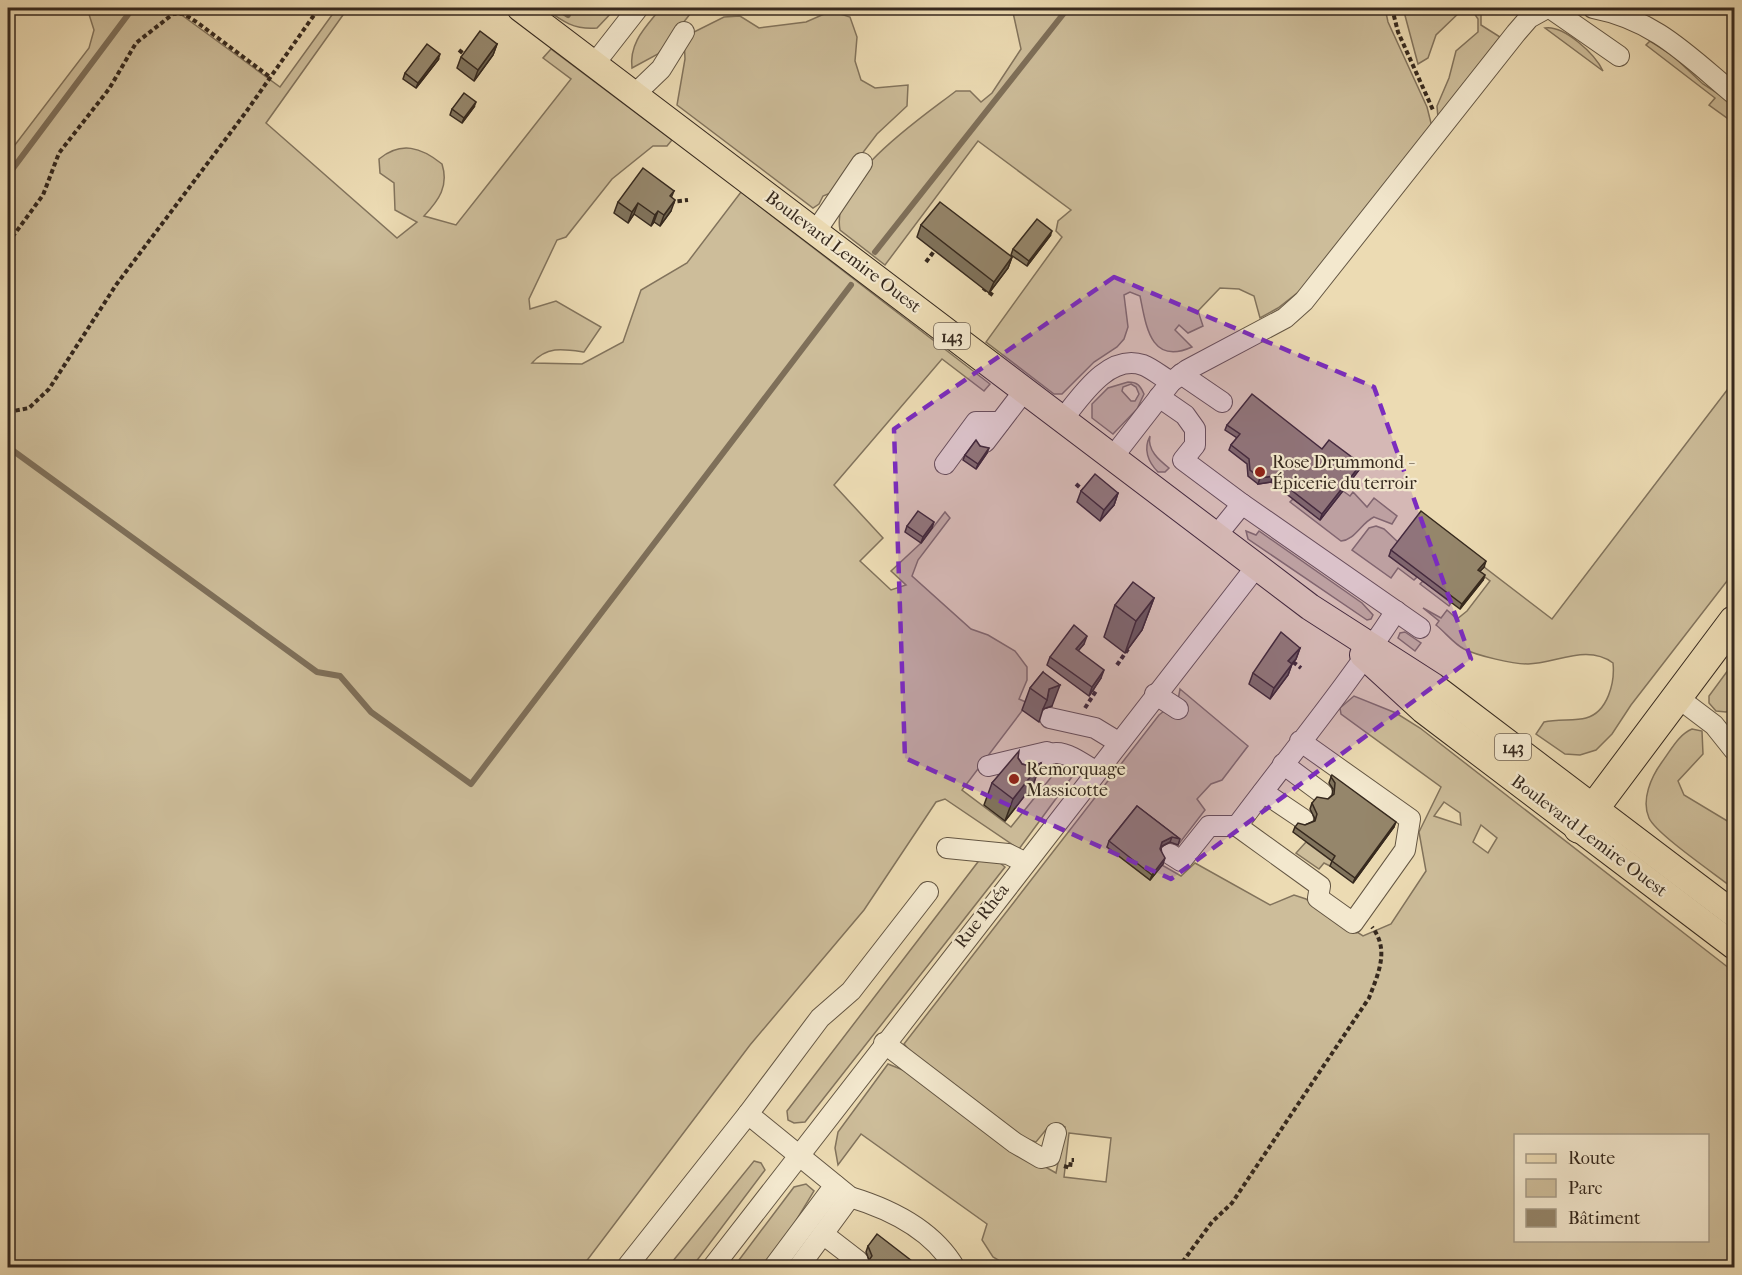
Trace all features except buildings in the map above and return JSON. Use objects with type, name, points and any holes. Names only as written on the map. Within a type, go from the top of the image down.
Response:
[{"type":"highway","points":[[1587,817],[1734,621]]},
{"type":"main road","name":"Boulevard Lemire Ouest","points":[[520,8],[1369,652],[1424,710],[1734,914]]},
{"type":"main road","name":"Boulevard Lemire Ouest","points":[[1369,652],[1433,686],[1734,946]]},
{"type":"street","points":[[595,63],[638,8]]},
{"type":"street","points":[[1112,458],[1171,384],[1286,318],[1304,301],[1529,18],[1549,8],[1619,56]]},
{"type":"street","points":[[1593,8],[1617,12],[1658,31],[1734,94]]},
{"type":"street","points":[[635,94],[661,69],[684,32]]},
{"type":"street","points":[[1712,75],[1734,73]]},
{"type":"street","points":[[816,231],[862,163]]},
{"type":"street","points":[[1062,420],[1103,374],[1116,367],[1129,364],[1145,366],[1171,384],[1222,402]]},
{"type":"street","points":[[1171,384],[1185,415],[1195,429],[1195,443],[1184,460],[1242,504],[1420,628]]},
{"type":"street","points":[[985,442],[1024,391]]},
{"type":"street","points":[[945,464],[976,422],[1000,422]]},
{"type":"street","points":[[1216,536],[1242,504]]},
{"type":"street","name":"Rue Rhéa","points":[[712,1268],[1024,862],[1256,567]]},
{"type":"street","points":[[1237,826],[1369,652],[1396,611]]},
{"type":"street","points":[[1155,694],[1178,710]]},
{"type":"street","points":[[1677,698],[1714,725],[1734,750]]},
{"type":"street","points":[[1050,718],[1085,724],[1118,742]]},
{"type":"street","points":[[1170,854],[1181,861],[1209,826],[1237,826],[1320,886],[1318,898],[1353,923],[1405,850],[1410,819],[1300,741]]},
{"type":"street","points":[[1022,777],[1039,758],[1054,751]]},
{"type":"street","points":[[988,766],[1035,753],[1054,751],[1065,753],[1095,771]]},
{"type":"street","points":[[1283,764],[1322,793]]},
{"type":"street","points":[[1263,792],[1303,819]]},
{"type":"street","points":[[947,848],[1008,854],[1024,862]]},
{"type":"street","points":[[626,1268],[748,1114],[820,1018],[851,991],[928,892]]},
{"type":"street","points":[[884,1043],[1015,1143],[1041,1158],[1050,1156],[1056,1133]]},
{"type":"street","points":[[748,1114],[843,1191],[885,1207],[907,1220],[937,1245],[955,1268]]},
{"type":"street","points":[[798,1268],[823,1234],[843,1191]]},
{"type":"street","points":[[773,1268],[843,1191]]},
{"type":"street","points":[[823,1234],[858,1262]]},
{"type":"path","points":[[8,412],[29,408],[49,389],[116,285],[319,8]]},
{"type":"path","points":[[1392,8],[1398,32],[1432,108],[1436,135]]},
{"type":"path","points":[[8,243],[43,195],[59,153],[109,89],[136,43],[173,14],[184,14],[198,23],[270,77]]},
{"type":"path","points":[[459,50],[466,56]]},
{"type":"path","points":[[669,202],[688,200]]},
{"type":"path","points":[[926,262],[935,250]]},
{"type":"path","points":[[983,288],[994,296]]},
{"type":"path","points":[[1076,484],[1085,492]]},
{"type":"path","points":[[1117,665],[1134,641]]},
{"type":"path","points":[[1293,662],[1301,668]]},
{"type":"path","points":[[1178,1268],[1212,1222],[1232,1203],[1369,998],[1383,962],[1382,953],[1380,937],[1359,915]]},
{"type":"highlighted area","points":[[1114,277],[1374,387],[1471,659],[1171,879],[905,758],[894,429]]},
{"type":"green space","points":[[87,8],[172,8],[280,87],[337,8],[348,8],[266,123],[397,238],[417,222],[395,210],[394,183],[380,173],[379,159],[395,150],[411,148],[419,150],[442,164],[444,179],[441,192],[424,216],[456,225],[571,79],[543,58],[551,49],[672,140],[667,146],[653,146],[612,179],[566,237],[557,240],[529,299],[530,309],[556,301],[601,327],[584,352],[550,351],[532,363],[582,364],[623,342],[641,290],[687,263],[741,192],[990,384],[984,391],[942,359],[834,485],[883,538],[860,561],[891,590],[906,585],[891,571],[921,543],[945,512],[950,518],[918,560],[912,576],[971,629],[988,635],[1015,651],[1027,667],[1027,680],[1019,699],[1028,703],[962,790],[1011,827],[1065,760],[1077,770],[1019,849],[945,799],[936,802],[864,910],[750,1045],[582,1267],[8,1267],[8,154],[89,48],[94,30]]},
{"type":"green space","points":[[544,8],[616,8],[597,28],[582,28],[569,24]]},
{"type":"green space","points":[[661,8],[695,8],[658,54],[632,68],[633,50],[636,43],[644,28]]},
{"type":"green space","points":[[1012,8],[1385,8],[1388,22],[1427,107],[1432,127],[1301,290],[1278,308],[1260,318],[1254,296],[1239,289],[1220,288],[1198,311],[1203,326],[1188,333],[1179,325],[1175,330],[1192,347],[1167,351],[1152,340],[1140,296],[1130,292],[1124,295],[1128,327],[1124,339],[1117,347],[1094,362],[1062,394],[1054,394],[986,342],[1062,237],[1056,231],[1058,221],[1071,210],[978,141],[885,265],[840,230],[841,210],[849,190],[881,152],[921,117],[956,91],[970,91],[981,102],[992,93],[1021,49]]},
{"type":"green space","points":[[1403,8],[1484,8],[1481,13],[1481,25],[1500,37],[1438,118],[1437,106],[1449,78],[1456,51],[1478,32],[1478,19],[1472,10],[1463,9],[1436,35],[1428,58],[1418,64]]},
{"type":"green space","points":[[831,11],[850,17],[857,37],[855,61],[861,80],[875,88],[908,85],[907,106],[877,134],[833,192],[823,196],[819,204],[813,208],[677,105],[685,59],[684,37],[724,17],[740,16],[759,28],[806,22]]},
{"type":"green space","points":[[1545,28],[1553,28],[1570,36],[1586,49],[1603,71]]},
{"type":"green space","points":[[1650,41],[1672,55],[1703,84],[1734,104],[1734,123],[1709,105],[1715,98],[1646,45]]},
{"type":"green space","points":[[1734,381],[1734,572],[1631,705],[1612,734],[1596,750],[1580,755],[1565,754],[1536,734],[1544,722],[1586,718],[1600,710],[1611,687],[1613,663],[1593,655],[1572,656],[1528,664],[1486,657],[1470,652],[1457,644],[1436,625],[1439,621],[1423,608],[1441,618],[1447,610],[1457,619],[1467,611],[1490,581],[1485,577],[1483,580],[1476,575],[1484,567],[1552,619]]},
{"type":"green space","points":[[1131,382],[1136,383],[1144,394],[1137,409],[1113,434],[1092,418],[1092,404],[1108,388]],"holes":[[[1131,384],[1136,387],[1139,394],[1135,401],[1131,401],[1122,391],[1123,387]]]},
{"type":"green space","points":[[1150,436],[1152,450],[1169,468],[1165,472],[1158,472],[1149,460],[1147,446]]},
{"type":"green space","points":[[1343,491],[1350,496],[1353,492],[1367,507],[1374,498],[1397,516],[1392,524],[1374,517],[1350,538],[1341,541],[1290,502],[1293,499],[1320,519]]},
{"type":"green space","points":[[1376,526],[1384,529],[1399,543],[1389,556],[1417,577],[1414,580],[1398,568],[1391,578],[1352,550],[1369,528]]},
{"type":"green space","points":[[1246,531],[1256,535],[1259,531],[1362,603],[1373,615],[1371,619],[1367,620],[1248,539]]},
{"type":"green space","points":[[1423,581],[1451,603],[1449,606],[1420,584]]},
{"type":"green space","points":[[1405,632],[1421,643],[1415,651],[1398,638],[1400,633]]},
{"type":"green space","points":[[1734,662],[1734,708],[1726,712],[1716,711],[1709,703],[1709,696]]},
{"type":"green space","points":[[1180,689],[1248,746],[1222,780],[1211,784],[1197,799],[1205,810],[1178,845],[1135,811],[1107,847],[1150,880],[1162,865],[1181,876],[1195,863],[1270,905],[1294,895],[1306,899],[1363,936],[1391,924],[1426,871],[1419,832],[1441,787],[1341,714],[1340,708],[1354,696],[1396,713],[1420,728],[1734,972],[1734,1267],[1010,1267],[993,1257],[982,1240],[987,1224],[861,1134],[838,1165],[835,1148],[838,1132],[888,1064],[918,1076],[1007,1145],[1056,1173],[1065,1127],[1049,1126],[1036,1142],[1017,1136],[919,1061],[904,1044],[1159,715],[1178,700]],"holes":[[[1444,802],[1460,813],[1461,825],[1434,816]],[[1481,825],[1497,838],[1488,853],[1473,842]],[[1069,1133],[1111,1138],[1106,1182],[1064,1177]]]},
{"type":"green space","points":[[1692,729],[1702,731],[1703,754],[1678,781],[1684,795],[1734,825],[1734,889],[1663,834],[1649,818],[1647,811],[1648,789],[1654,775],[1675,743]]},
{"type":"green space","points":[[1306,842],[1333,862],[1330,866],[1324,863],[1319,869],[1296,853]]},
{"type":"green space","points":[[990,855],[1005,867],[805,1122],[794,1123],[788,1120],[787,1111],[981,858]]},
{"type":"green space","points":[[754,1161],[761,1163],[765,1170],[692,1267],[668,1267]]},
{"type":"green space","points":[[806,1184],[814,1191],[768,1267],[733,1268],[794,1187]]},
{"type":"waterway","points":[[8,175],[133,8]]},
{"type":"waterway","points":[[557,8],[568,15]]},
{"type":"waterway","points":[[600,12],[604,8]]},
{"type":"waterway","points":[[875,252],[1068,8]]},
{"type":"waterway","points":[[8,447],[317,672],[340,676],[371,712],[471,784],[851,285]]},
{"type":"place","name":"Rose Drummond - Épicerie du terroir","points":[[1260,472]]},
{"type":"place","name":"Remorquage Massicotte","points":[[1014,779]]}]
